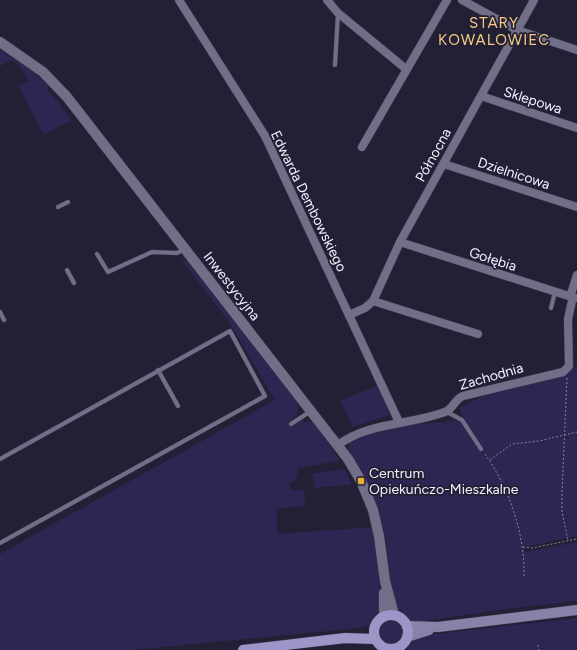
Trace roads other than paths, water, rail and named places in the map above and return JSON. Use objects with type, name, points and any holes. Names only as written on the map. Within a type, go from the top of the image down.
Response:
[{"type":"main road","points":[[407,626],[438,627],[577,610]]},
{"type":"main road","points":[[389,615],[400,617],[407,626],[407,636],[404,643],[398,649],[387,649],[380,645],[375,639],[374,628],[377,621],[389,615]]},
{"type":"main road","points":[[407,636],[438,627]]},
{"type":"main road","points":[[345,638],[374,628]]},
{"type":"main road","points":[[243,650],[345,638],[375,639]]},
{"type":"street","name":"Edwarda Dembowskiego","points":[[179,0],[265,136],[399,422]]},
{"type":"street","points":[[327,0],[338,13],[406,69]]},
{"type":"street","points":[[362,147],[447,0]]},
{"type":"street","points":[[462,0],[517,30],[577,50]]},
{"type":"street","name":"Północna","points":[[373,301],[400,242],[534,0]]},
{"type":"street","name":"Inwestycyjna","points":[[0,42],[43,72],[63,93],[338,445],[358,474],[373,510],[379,536],[389,615]]},
{"type":"street","name":"Sklepowa","points":[[481,96],[577,128]]},
{"type":"street","name":"Dzielnicowa","points":[[444,164],[577,207]]},
{"type":"street","name":"Gołębia","points":[[400,242],[574,298]]},
{"type":"street","points":[[574,298],[577,275]]},
{"type":"street","name":"Zachodnia","points":[[447,412],[461,396],[563,372],[569,361],[568,325],[574,298]]},
{"type":"street","points":[[349,316],[365,308],[373,301],[478,334]]},
{"type":"street","points":[[338,445],[348,438],[375,428],[447,412]]},
{"type":"lane","points":[[335,65],[338,13]]},
{"type":"lane","points":[[58,207],[68,202]]},
{"type":"lane","points":[[97,254],[108,272],[152,252],[177,253],[185,248]]},
{"type":"lane","points":[[67,270],[74,283]]},
{"type":"lane","points":[[551,308],[555,292]]},
{"type":"lane","points":[[0,312],[4,320]]},
{"type":"lane","points":[[0,459],[230,331],[265,396],[0,543]]},
{"type":"lane","points":[[158,370],[178,406]]},
{"type":"lane","points":[[291,424],[311,411]]},
{"type":"lane","points":[[447,412],[462,420],[481,448]]},
{"type":"place","name":"Centrum Opiekuńczo-Mieszkalne","points":[[361,481]]},
{"type":"district","name":"STARY KOWALOWIEC","points":[[494,32]]}]
